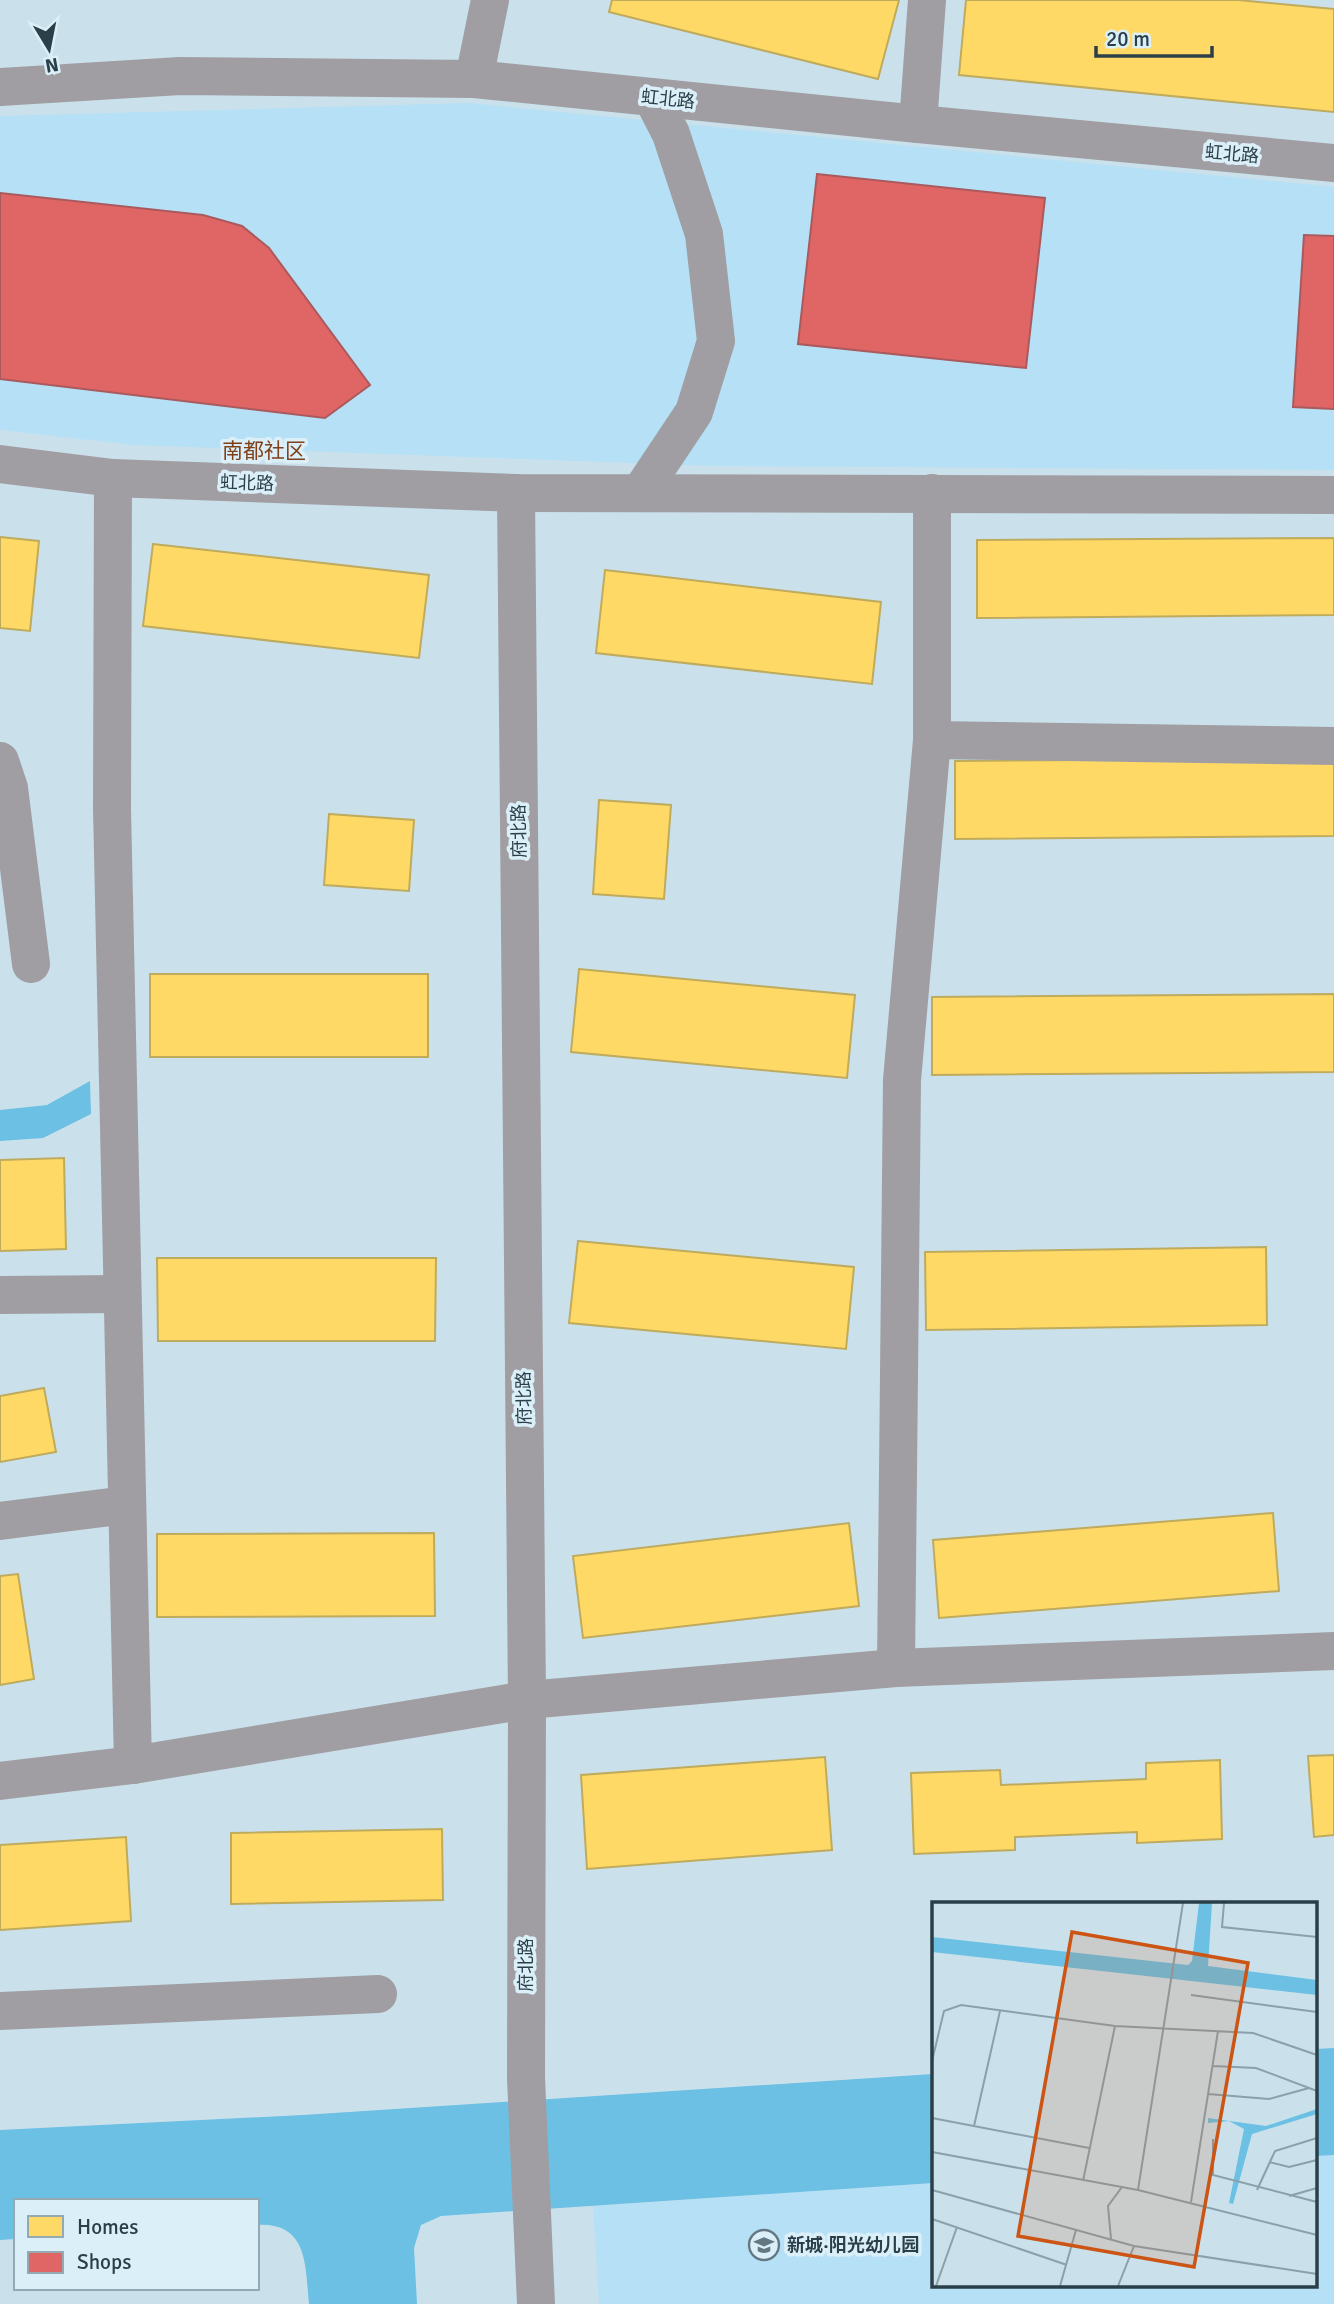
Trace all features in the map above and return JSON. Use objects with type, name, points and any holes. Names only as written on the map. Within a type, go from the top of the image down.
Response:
[{"type":"street","points":[[474,79],[491,0]]},
{"type":"street","points":[[918,124],[927,0]]},
{"type":"street","name":"虹北路","points":[[0,87],[180,76],[474,79],[1334,163]]},
{"type":"street","points":[[640,493],[694,412],[716,341],[704,234],[671,134],[652,97]]},
{"type":"street","name":"虹北路","points":[[0,464],[113,478],[516,493],[1334,495]]},
{"type":"street","points":[[113,478],[113,808],[133,1765]]},
{"type":"street","name":"府北路","points":[[516,493],[527,1700],[526,2078],[536,2304]]},
{"type":"street","points":[[896,1668],[902,1080],[932,740],[932,493]]},
{"type":"street","points":[[932,740],[1334,746]]},
{"type":"street","points":[[0,761],[9,788],[31,964]]},
{"type":"street","points":[[0,1295],[122,1294]]},
{"type":"street","points":[[0,1521],[126,1505]]},
{"type":"street","points":[[0,1782],[133,1765],[527,1700],[896,1668],[1334,1651]]},
{"type":"street","points":[[0,2011],[378,1994]]},
{"type":"shaded area","points":[[468,103],[1334,187],[1334,470],[714,466],[134,445],[0,430],[0,116]]},
{"type":"shaded area","name":"新城·阳光幼儿园","points":[[1334,2155],[1334,2304],[599,2304],[593,2206],[932,2183],[932,2286],[1316,2286],[1316,2156]]},
{"type":"water","points":[[90,1081],[91,1114],[43,1138],[0,1141],[0,1110],[47,1105]]},
{"type":"water","points":[[1334,2048],[1334,2155],[1316,2156],[1316,2049]]},
{"type":"water","points":[[932,2074],[932,2183],[441,2216],[421,2225],[414,2248],[417,2304],[309,2304],[301,2250],[295,2239],[286,2231],[274,2226],[259,2225],[259,2199],[14,2199],[14,2239],[0,2240],[0,2130],[303,2115]]},
{"type":"building: Homes","points":[[612,0],[899,0],[878,79],[609,12]]},
{"type":"building: Homes","points":[[966,0],[1238,0],[1334,9],[1334,112],[959,75]]},
{"type":"building: Homes","points":[[0,537],[39,541],[30,631],[0,628]]},
{"type":"building: Homes","points":[[1334,538],[1334,615],[977,618],[977,540]]},
{"type":"building: Homes","points":[[153,544],[429,575],[419,658],[143,626]]},
{"type":"building: Homes","points":[[605,570],[881,602],[872,684],[596,653]]},
{"type":"building: Homes","points":[[1334,758],[1334,836],[955,839],[955,761]]},
{"type":"building: Homes","points":[[599,800],[671,805],[664,899],[593,894]]},
{"type":"building: Homes","points":[[329,814],[414,820],[409,891],[324,885]]},
{"type":"building: Homes","points":[[579,969],[855,995],[847,1078],[571,1052]]},
{"type":"building: Homes","points":[[150,974],[428,974],[428,1057],[150,1057]]},
{"type":"building: Homes","points":[[1334,994],[1334,1072],[932,1075],[932,997]]},
{"type":"building: Homes","points":[[64,1158],[66,1249],[0,1251],[0,1160]]},
{"type":"building: Homes","points":[[578,1241],[854,1267],[846,1349],[569,1323]]},
{"type":"building: Homes","points":[[1266,1247],[1267,1325],[926,1330],[925,1252]]},
{"type":"building: Homes","points":[[157,1258],[436,1258],[435,1341],[158,1341]]},
{"type":"building: Homes","points":[[44,1388],[56,1452],[0,1462],[0,1396]]},
{"type":"building: Homes","points":[[1273,1513],[1279,1591],[939,1618],[933,1540]]},
{"type":"building: Homes","points":[[849,1523],[859,1606],[583,1638],[573,1556]]},
{"type":"building: Homes","points":[[434,1533],[435,1616],[157,1617],[157,1534]]},
{"type":"building: Homes","points":[[18,1574],[34,1679],[0,1685],[0,1576]]},
{"type":"building: Homes","points":[[1334,1755],[1334,1835],[1314,1837],[1308,1756]]},
{"type":"building: Homes","points":[[825,1757],[832,1850],[587,1869],[581,1775]]},
{"type":"building: Homes","points":[[1220,1760],[1222,1839],[1137,1843],[1137,1832],[1015,1837],[1015,1850],[914,1854],[911,1773],[1000,1770],[1001,1785],[1146,1779],[1146,1763]]},
{"type":"building: Homes","points":[[442,1829],[443,1900],[231,1904],[231,1833]]},
{"type":"building: Homes","points":[[126,1837],[131,1921],[0,1930],[0,1845]]},
{"type":"building: Shops","points":[[817,174],[1045,198],[1026,368],[798,344]]},
{"type":"building: Shops","points":[[0,193],[203,215],[242,226],[269,248],[370,385],[325,418],[0,379]]},
{"type":"building: Shops","points":[[1304,235],[1334,236],[1334,409],[1293,407]]},
{"type":"place","name":"新城·阳光幼儿园","points":[[764,2245]]},
{"type":"district","name":"南都社区","points":[[264,451]]}]
